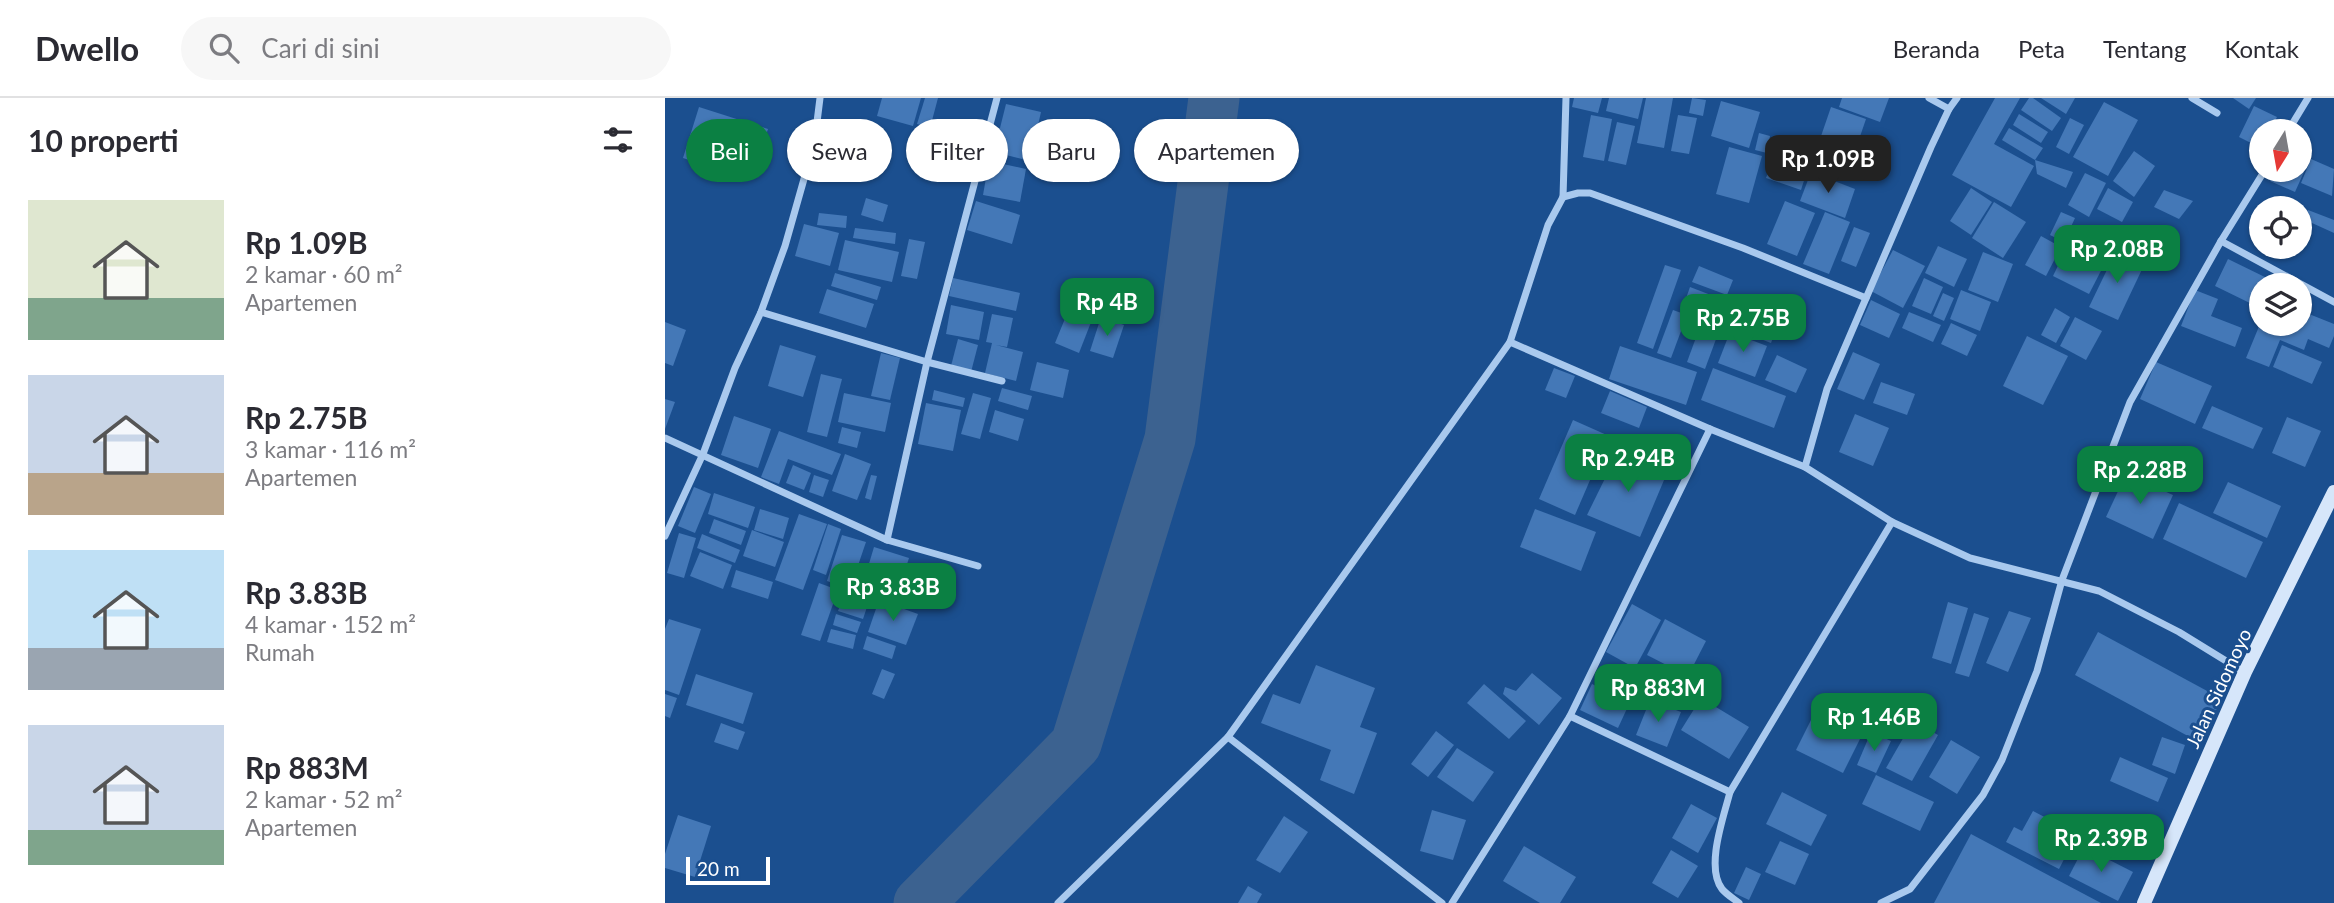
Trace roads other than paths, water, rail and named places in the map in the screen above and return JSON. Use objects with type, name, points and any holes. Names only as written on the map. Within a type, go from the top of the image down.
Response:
[{"type":"main road","name":"Jalan Sidomoyo","points":[[2144,903],[2245,672],[2334,492]]},
{"type":"street","points":[[665,536],[703,454],[785,246],[804,179],[820,98]]},
{"type":"street","points":[[887,540],[927,362],[997,98]]},
{"type":"street","points":[[1058,903],[1228,737],[1510,342],[1548,225],[1563,197],[1566,98]]},
{"type":"street","points":[[1929,98],[1949,109]]},
{"type":"street","points":[[1805,467],[1827,389],[1949,109],[1957,98]]},
{"type":"street","points":[[2192,98],[2217,113]]},
{"type":"street","points":[[2295,119],[2308,98]]},
{"type":"street","points":[[1881,903],[1910,888],[1983,795],[2002,760],[2037,671],[2062,580],[2130,401],[2258,182]]},
{"type":"street","points":[[1563,197],[1590,193],[1744,247],[1866,298]]},
{"type":"street","points":[[2221,241],[2334,302]]},
{"type":"street","points":[[761,312],[927,362],[1002,381]]},
{"type":"street","points":[[1510,342],[1805,467],[1892,522],[1970,558],[2099,591],[2179,632],[2245,672]]},
{"type":"street","points":[[1452,903],[1570,716],[1710,429]]},
{"type":"street","points":[[665,438],[887,540],[978,566]]},
{"type":"street","points":[[1739,903],[1721,888],[1714,857],[1730,792],[1892,522]]},
{"type":"street","points":[[1570,716],[1730,792]]},
{"type":"street","points":[[1228,737],[1442,903]]},
{"type":"waterway","points":[[919,903],[1076,744],[1170,439],[1214,98]]}]
